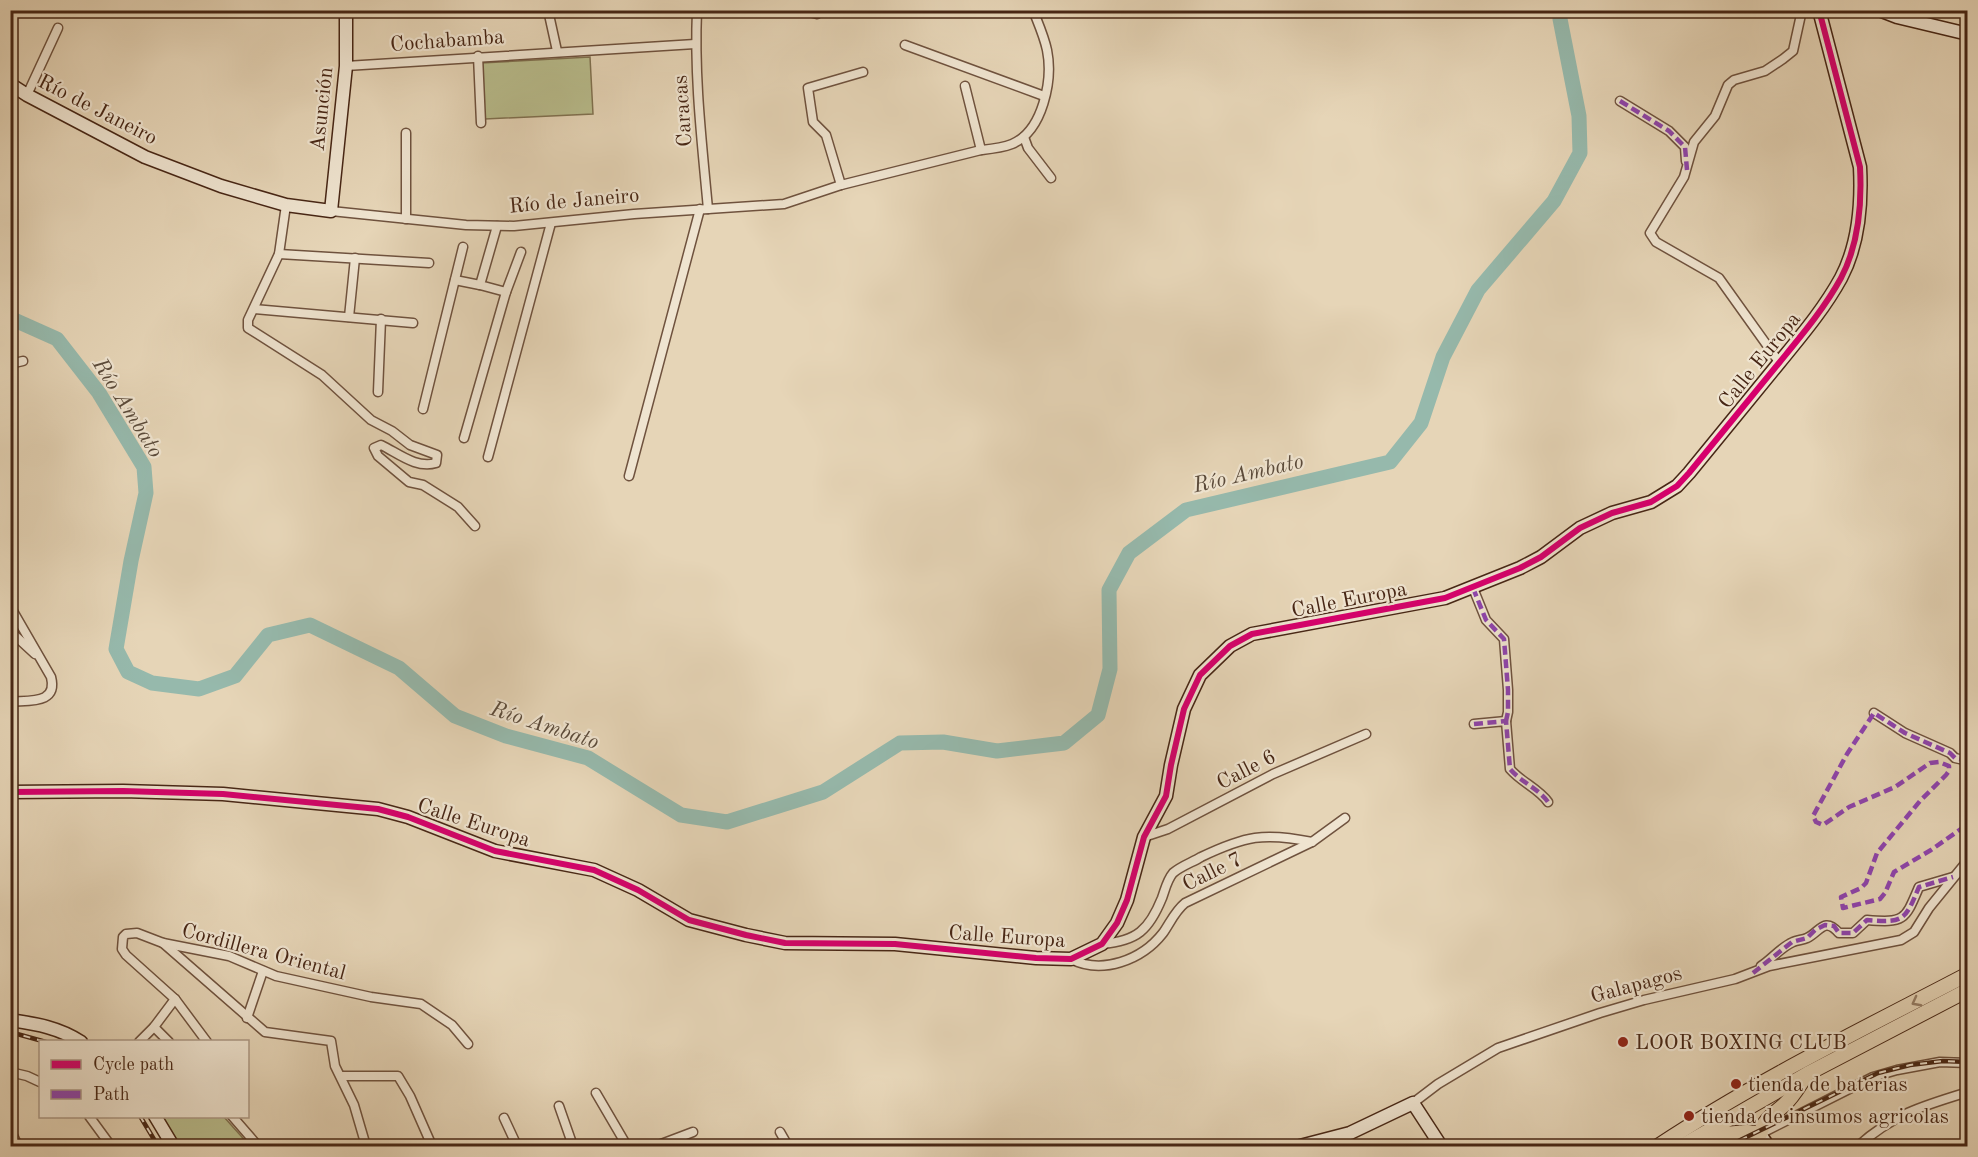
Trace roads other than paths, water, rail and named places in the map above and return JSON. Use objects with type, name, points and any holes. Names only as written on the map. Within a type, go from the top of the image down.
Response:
[{"type":"main road","points":[[1658,1146],[1805,1059],[1968,974]]},
{"type":"main road","points":[[1682,1146],[1807,1074],[1968,990]]},
{"type":"main road","points":[[1699,1136],[1748,1132],[1760,1134],[1763,1123],[1784,1105],[1807,1074]]},
{"type":"street","name":"Asunción","points":[[331,211],[346,66],[346,10]]},
{"type":"street","points":[[548,10],[557,51]]},
{"type":"street","name":"Caracas","points":[[697,10],[695,44],[704,209]]},
{"type":"street","points":[[802,10],[817,14]]},
{"type":"street","points":[[1033,10],[1047,50],[1049,68],[1044,96],[1033,128],[1024,137],[1028,148],[1051,178]]},
{"type":"street","points":[[1779,362],[1719,278],[1656,242],[1651,231],[1687,170],[1694,142],[1715,116],[1730,82],[1765,71],[1793,51],[1802,10]]},
{"type":"street","name":"Calle Europa","points":[[10,792],[123,791],[223,794],[378,809],[495,851],[594,870],[638,890],[689,920],[746,935],[785,943],[895,944],[1035,958],[1071,959],[1102,944],[1117,923],[1127,900],[1144,837],[1167,796],[1184,709],[1200,675],[1230,646],[1252,634],[1445,598],[1520,568],[1541,557],[1580,528],[1612,513],[1651,502],[1666,494],[1689,473],[1823,308],[1841,277],[1861,213],[1860,167],[1819,10]]},
{"type":"street","points":[[1879,10],[1897,17],[1968,34]]},
{"type":"street","points":[[27,95],[58,28]]},
{"type":"street","name":"Cochabamba","points":[[346,66],[695,44]]},
{"type":"street","points":[[905,45],[1044,96]]},
{"type":"street","points":[[478,56],[481,123]]},
{"type":"street","points":[[841,185],[826,135],[813,122],[808,88],[863,72]]},
{"type":"street","name":"Río de Janeiro","points":[[10,84],[145,157],[221,186],[286,205],[466,225],[551,223],[784,204],[841,185],[1013,144],[1024,137]]},
{"type":"street","points":[[964,86],[981,150]]},
{"type":"street","points":[[1620,101],[1670,131],[1685,147],[1687,170]]},
{"type":"street","points":[[406,133],[406,219]]},
{"type":"street","points":[[286,205],[279,254],[248,320],[248,327],[322,375],[371,420],[393,431],[410,444],[437,456],[436,463],[421,464],[381,445],[374,448],[378,456],[409,482],[423,485],[458,507],[475,526]]},
{"type":"street","points":[[629,476],[704,209]]},
{"type":"street","points":[[488,457],[551,223]]},
{"type":"street","points":[[480,285],[497,226]]},
{"type":"street","points":[[423,409],[463,247]]},
{"type":"street","points":[[464,438],[506,292],[521,252]]},
{"type":"street","points":[[279,254],[429,263]]},
{"type":"street","points":[[349,317],[355,258]]},
{"type":"street","points":[[455,280],[506,292]]},
{"type":"street","points":[[254,309],[413,322]]},
{"type":"street","points":[[378,392],[381,319]]},
{"type":"street","points":[[10,364],[23,361]]},
{"type":"street","points":[[1473,588],[1486,620],[1504,639],[1510,769],[1523,782],[1544,796],[1548,802]]},
{"type":"street","points":[[10,606],[51,677],[53,687],[51,694],[44,698],[10,702]]},
{"type":"street","points":[[10,632],[41,660]]},
{"type":"street","points":[[1874,713],[1905,733],[1950,753],[1955,758],[1968,761]]},
{"type":"street","points":[[1474,724],[1506,721]]},
{"type":"street","name":"Calle 6","points":[[1144,837],[1168,829],[1273,774],[1366,734]]},
{"type":"street","name":"Calle 7","points":[[1071,959],[1078,963],[1102,966],[1123,962],[1146,951],[1162,935],[1185,903],[1312,842],[1345,818]]},
{"type":"street","points":[[1102,944],[1132,938],[1147,928],[1173,874],[1232,842],[1260,836],[1286,837],[1312,842]]},
{"type":"street","name":"Galapagos","points":[[1300,1146],[1350,1133],[1413,1103],[1438,1084],[1498,1048],[1600,1013],[1753,973],[1769,966],[1900,940],[1914,932],[1953,877],[1968,860]]},
{"type":"street","points":[[1753,973],[1792,942],[1807,938],[1815,930],[1825,925],[1834,926],[1839,933],[1853,933],[1867,920],[1893,921],[1904,917],[1911,908],[1919,887],[1953,877]]},
{"type":"street","name":"Cordillera Oriental","points":[[175,999],[126,955],[121,942],[126,934],[137,933],[163,943],[229,956],[263,971],[370,996],[421,1004],[452,1025],[468,1044]]},
{"type":"street","points":[[163,943],[265,1032],[331,1041],[335,1065],[357,1112],[366,1146]]},
{"type":"street","points":[[247,1018],[263,971]]},
{"type":"street","points":[[140,1040],[154,1027],[175,999],[206,1040]]},
{"type":"street","points":[[10,1020],[42,1024],[68,1033],[79,1040]]},
{"type":"street","points":[[154,1027],[168,1040]]},
{"type":"street","points":[[1739,1146],[1873,1077],[1940,1062],[1968,1063]]},
{"type":"street","points":[[10,1072],[39,1082]]},
{"type":"street","points":[[341,1076],[398,1076],[410,1096],[432,1146]]},
{"type":"street","points":[[596,1092],[627,1146]]},
{"type":"street","points":[[1858,1146],[1900,1115],[1918,1107],[1968,1092]]},
{"type":"street","points":[[1413,1103],[1441,1146]]},
{"type":"street","points":[[559,1106],[573,1146]]},
{"type":"street","points":[[90,1118],[111,1146]]},
{"type":"street","points":[[156,1118],[173,1146]]},
{"type":"street","points":[[234,1118],[258,1146]]},
{"type":"street","points":[[504,1118],[517,1146]]},
{"type":"street","points":[[10,1129],[18,1146]]},
{"type":"street","points":[[656,1146],[693,1132]]},
{"type":"street","points":[[780,1132],[788,1146]]},
{"type":"street","points":[[1760,1134],[1768,1146]]},
{"type":"waterway","name":"Río Ambato","points":[[10,318],[57,339],[99,393],[144,467],[146,493],[131,561],[116,649],[128,672],[152,683],[199,689],[235,676],[268,635],[310,625],[399,668],[455,716],[506,736],[588,758],[681,815],[727,822],[823,792],[900,743],[943,742],[997,751],[1064,743],[1098,715],[1110,669],[1109,590],[1129,553],[1186,510],[1390,462],[1421,423],[1443,357],[1478,290],[1554,201],[1580,153],[1579,116],[1560,19],[1561,10]]},
{"type":"railway","points":[[10,1032],[39,1040]]},
{"type":"railway","points":[[1728,1146],[1878,1073],[1910,1065],[1943,1061],[1968,1062]]},
{"type":"railway","points":[[141,1118],[158,1146]]},
{"type":"place","name":"LOOR BOXING CLUB","points":[[1623,1042]]},
{"type":"place","name":"tienda de baterias","points":[[1736,1084]]},
{"type":"place","name":"tienda de insumos agricolas","points":[[1689,1116]]}]
